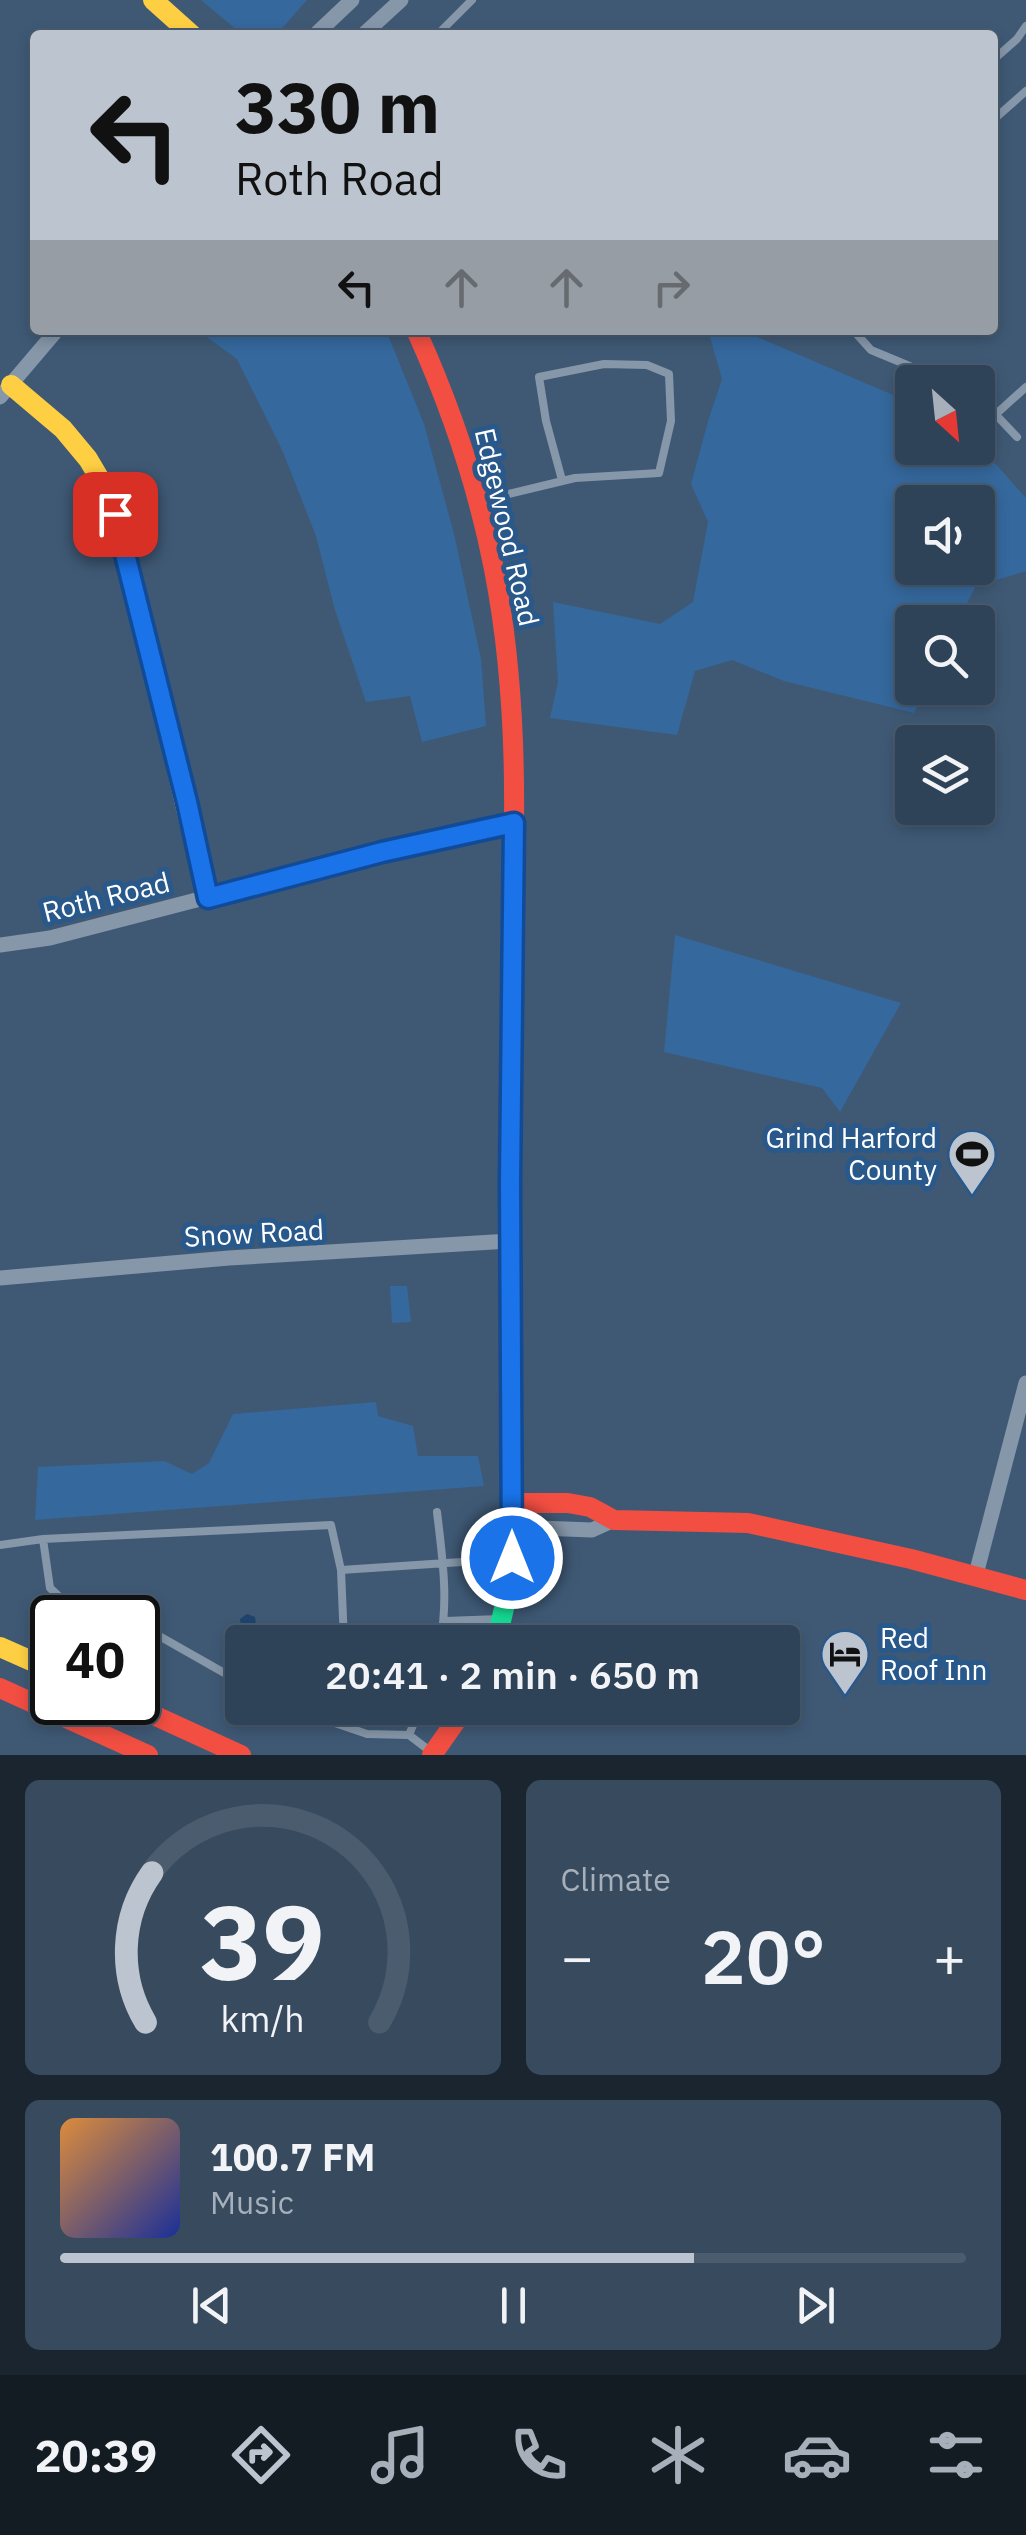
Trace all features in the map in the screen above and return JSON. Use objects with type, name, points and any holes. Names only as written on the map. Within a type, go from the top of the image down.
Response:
[{"type":"main road","points":[[153,0],[186,30]]},
{"type":"main road","name":"Edgewood Road","points":[[418,335],[456,425],[478,501],[506,632],[512,699],[512,1558],[501,1625]]},
{"type":"main road","points":[[5,391],[63,429],[88,459],[107,491],[136,594],[208,898]]},
{"type":"main road","points":[[512,1503],[579,1505],[614,1520],[748,1522],[912,1559],[1026,1590]]},
{"type":"main road","points":[[0,1647],[30,1660]]},
{"type":"main road","points":[[0,1688],[148,1755]]},
{"type":"main road","points":[[160,1718],[241,1755]]},
{"type":"main road","points":[[433,1755],[453,1725]]},
{"type":"street","points":[[320,30],[352,0]]},
{"type":"street","points":[[368,30],[401,0]]},
{"type":"street","points":[[5,391],[53,335]]},
{"type":"street","name":"Roth Road","points":[[0,944],[50,938],[382,852],[514,823]]},
{"type":"street","name":"Snow Road","points":[[0,1278],[203,1260],[510,1241]]},
{"type":"street","points":[[974,1578],[1026,1383]]},
{"type":"street","points":[[512,1527],[592,1530],[614,1520]]},
{"type":"lane","points":[[442,30],[472,0]]},
{"type":"lane","points":[[998,55],[1026,26]]},
{"type":"lane","points":[[998,116],[1026,91]]},
{"type":"lane","points":[[857,335],[871,350],[907,365]]},
{"type":"lane","points":[[478,501],[562,480],[659,473],[672,421],[668,374],[647,365],[604,364],[539,377],[562,480]]},
{"type":"lane","points":[[1017,438],[995,415],[1026,386]]},
{"type":"lane","points":[[437,1512],[443,1625]]},
{"type":"lane","points":[[0,1545],[43,1539],[331,1525],[341,1570],[343,1625]]},
{"type":"lane","points":[[43,1539],[50,1588],[58,1595]]},
{"type":"lane","points":[[341,1570],[512,1558]]},
{"type":"lane","points":[[444,1621],[503,1618]]},
{"type":"lane","points":[[160,1636],[225,1673]]},
{"type":"lane","points":[[339,1725],[367,1734],[408,1735],[433,1755]]},
{"type":"lane","points":[[408,1735],[412,1725]]},
{"type":"shaded area","points":[[201,0],[307,0],[280,30],[237,30]]},
{"type":"shaded area","points":[[204,335],[388,335],[424,424],[454,534],[481,659],[486,726],[422,742],[410,696],[366,702],[335,610],[316,536],[283,452],[237,359]]},
{"type":"shaded area","points":[[709,335],[753,335],[895,396],[895,465],[995,463],[1026,498],[1026,571],[995,580],[995,485],[895,485],[895,585],[979,585],[966,605],[895,605],[895,705],[918,705],[914,713],[784,681],[732,660],[695,671],[677,735],[550,718],[558,682],[553,602],[660,624],[693,602],[708,522],[691,484],[722,379]]},
{"type":"shaded area","points":[[675,935],[901,1003],[840,1112],[822,1088],[664,1052]]},
{"type":"shaded area","points":[[390,1286],[407,1286],[411,1322],[392,1323]]},
{"type":"shaded area","points":[[376,1402],[378,1416],[413,1426],[418,1456],[478,1456],[484,1486],[35,1520],[38,1467],[164,1461],[192,1474],[209,1463],[233,1414]]},
{"type":"shaded area","points":[[247,1614],[255,1617],[256,1625],[241,1625],[240,1619]]},
{"type":"traffic: fast","points":[[500,1625],[507,1596],[512,1526],[514,819]]},
{"type":"traffic: slow","points":[[153,0],[186,30]]},
{"type":"traffic: slow","points":[[11,385],[63,429],[88,459],[107,491],[136,595],[207,898]]},
{"type":"traffic: slow","points":[[0,1647],[30,1660]]},
{"type":"traffic: jam","points":[[418,335],[463,451],[494,569],[510,689],[514,819]]},
{"type":"traffic: jam","points":[[512,1503],[568,1503],[590,1507],[614,1520],[748,1523],[911,1559],[1026,1590]]},
{"type":"traffic: jam","points":[[0,1688],[148,1755]]},
{"type":"traffic: jam","points":[[160,1718],[241,1755]]},
{"type":"traffic: jam","points":[[432,1755],[453,1725]]},
{"type":"place","name":"Grind Harford County","points":[[972,1196]]},
{"type":"place","name":"Red Roof Inn","points":[[845,1696]]},
{"type":"route","points":[[115,514],[208,898],[382,852],[514,823],[510,1182],[512,1558]]}]
